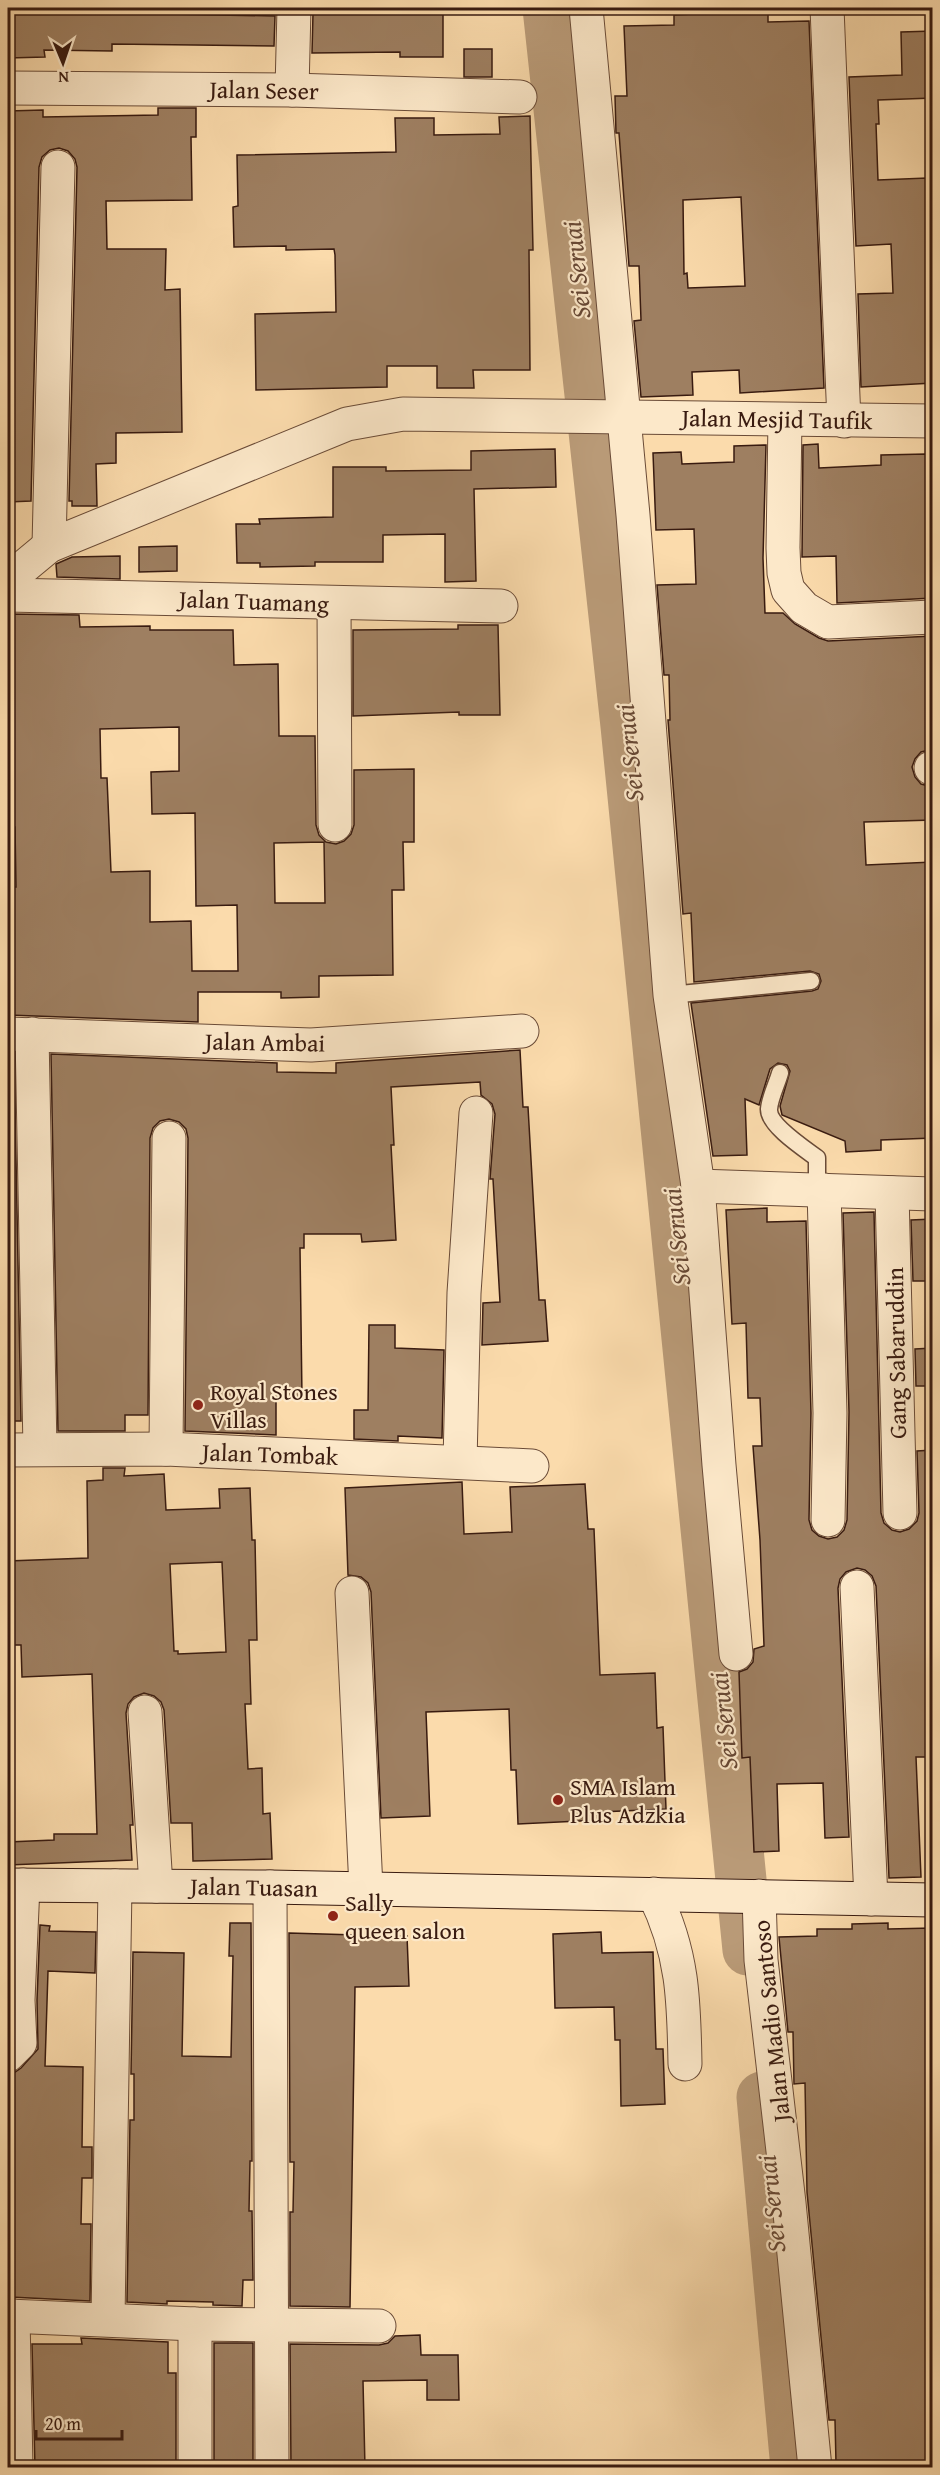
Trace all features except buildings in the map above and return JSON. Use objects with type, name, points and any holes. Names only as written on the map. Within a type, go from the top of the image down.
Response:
[{"type":"street","points":[[292,90],[294,8]]},
{"type":"street","points":[[586,8],[614,417],[633,515],[670,995],[698,1186],[736,1654]]},
{"type":"street","points":[[827,8],[844,421]]},
{"type":"street","name":"Jalan Seser","points":[[8,88],[292,90],[520,97]]},
{"type":"street","points":[[49,546],[58,167]]},
{"type":"street","name":"Jalan Mesjid Taufik","points":[[8,580],[49,546],[347,424],[403,414],[933,421]]},
{"type":"street","points":[[785,420],[783,548],[784,573],[788,590],[804,608],[828,622],[933,617]]},
{"type":"street","name":"Jalan Tuamang","points":[[8,595],[501,606]]},
{"type":"street","points":[[334,603],[335,825]]},
{"type":"street","name":"Jalan Ambai","points":[[20,1034],[311,1045],[522,1031]]},
{"type":"street","points":[[20,1034],[40,1449]]},
{"type":"street","points":[[460,1462],[464,1293],[476,1113]]},
{"type":"street","points":[[166,1449],[169,1138]]},
{"type":"street","points":[[698,1186],[933,1194]]},
{"type":"street","points":[[821,1190],[830,1413],[828,1520]]},
{"type":"street","name":"Gang Sabaruddin","points":[[892,1192],[900,1513]]},
{"type":"street","name":"Jalan Tombak","points":[[8,1449],[166,1449],[532,1466]]},
{"type":"street","points":[[857,1587],[871,1899]]},
{"type":"street","points":[[352,1593],[366,1888]]},
{"type":"street","points":[[145,1712],[156,1886]]},
{"type":"street","points":[[8,2055],[20,2043],[15,1885]]},
{"type":"street","name":"Jalan Tuasan","points":[[15,1885],[366,1888],[933,1900]]},
{"type":"street","points":[[108,2319],[115,1886]]},
{"type":"street","points":[[270,1887],[272,2468]]},
{"type":"street","points":[[654,1894],[672,1934],[684,1997],[685,2064]]},
{"type":"street","name":"Jalan Madio Santoso","points":[[756,1896],[815,2468]]},
{"type":"street","points":[[16,2468],[10,2316],[195,2324],[380,2326]]},
{"type":"street","points":[[195,2324],[195,2468]]},
{"type":"lane","points":[[670,995],[811,981]]},
{"type":"lane","points":[[780,1073],[769,1108],[770,1117],[776,1125],[817,1158],[821,1190]]},
{"type":"waterway","name":"Sei Seruai","points":[[548,8],[626,726],[748,1950]]},
{"type":"waterway","name":"Sei Seruai","points":[[762,2097],[796,2468]]},
{"type":"place","name":"Royal Stones Villas","points":[[198,1405]]},
{"type":"place","name":"SMA Islam Plus Adzkia","points":[[558,1800]]},
{"type":"place","name":"Sally queen salon","points":[[333,1916]]}]
